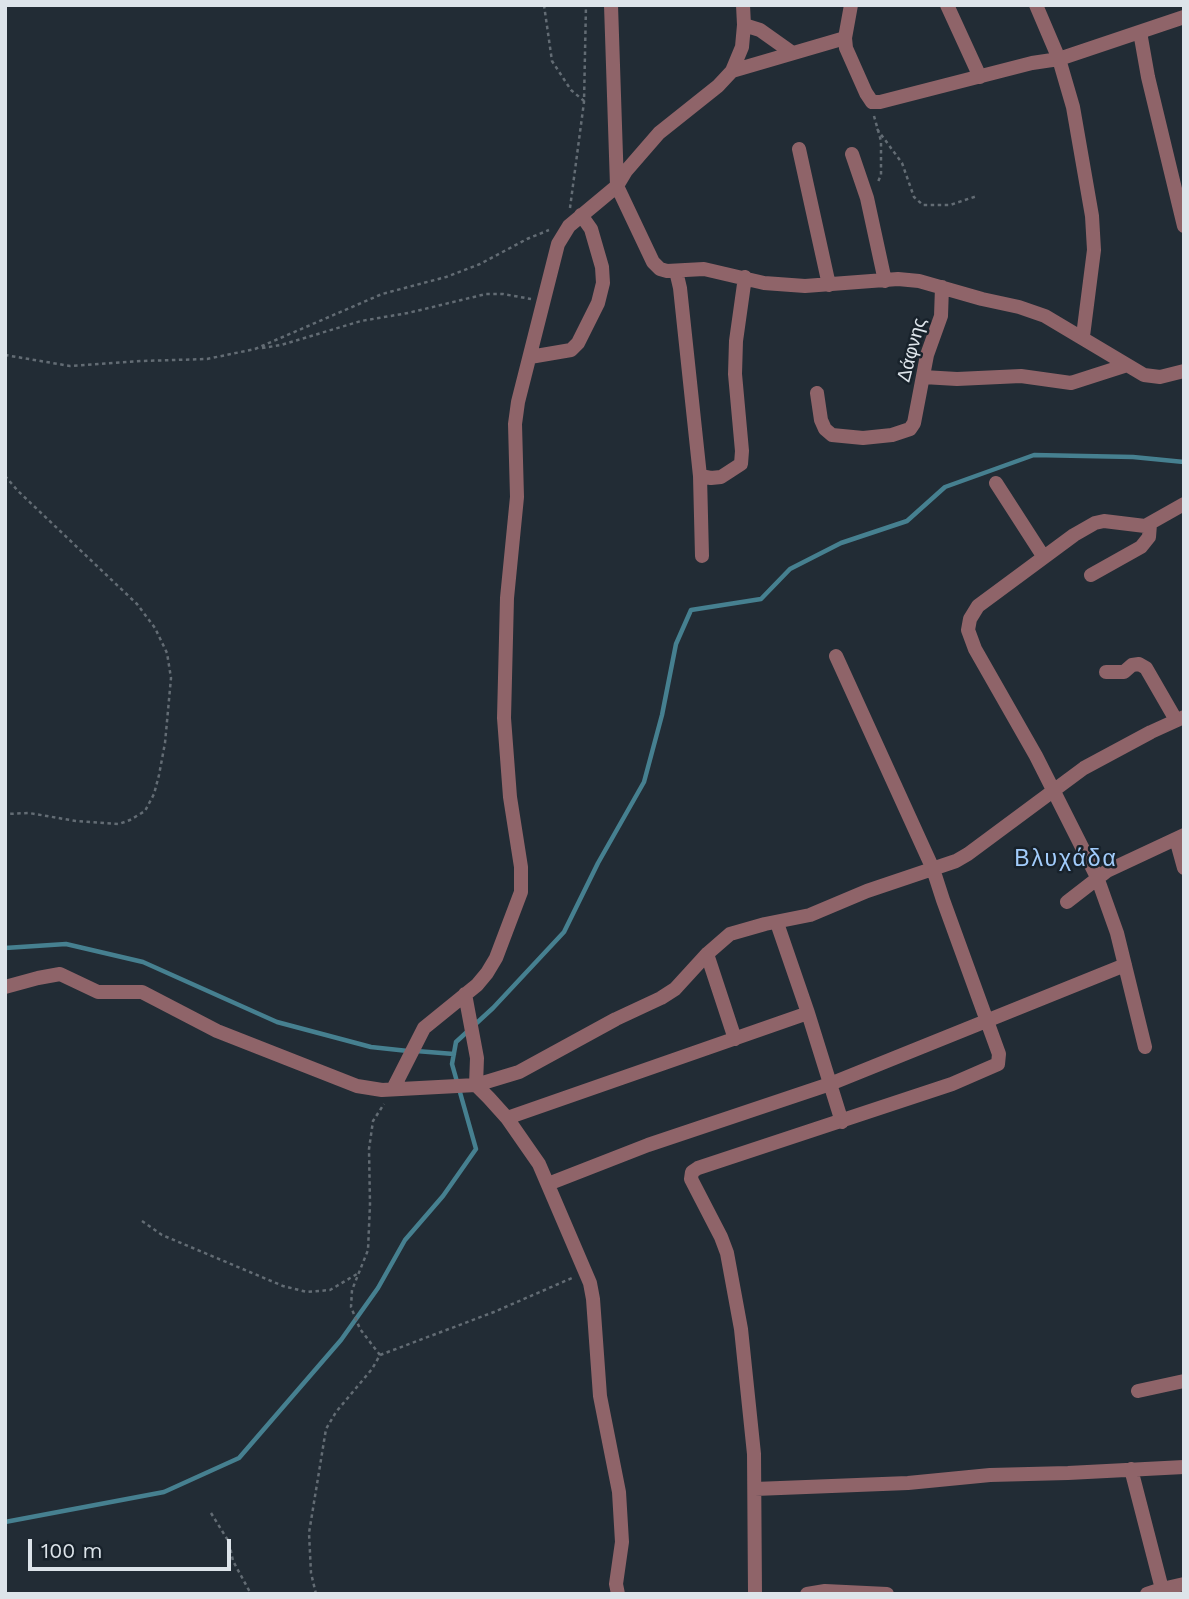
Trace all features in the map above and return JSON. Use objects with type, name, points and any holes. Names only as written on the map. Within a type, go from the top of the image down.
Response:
[{"type":"street","points":[[611,5],[617,186],[653,262],[660,269],[704,269],[779,284],[919,281],[1033,311],[1083,336],[1137,372],[1152,377],[1169,376],[1184,370]]},
{"type":"street","points":[[393,1089],[424,1028],[482,979],[496,958],[521,892],[521,867],[505,747],[506,634],[517,497],[515,424],[518,402],[558,244],[569,226],[617,186],[659,133],[718,86],[732,71],[742,47],[743,5]]},
{"type":"street","points":[[851,5],[845,38],[846,48],[872,102],[1059,59],[1184,17]]},
{"type":"street","points":[[947,5],[980,77]]},
{"type":"street","points":[[1036,5],[1059,59],[1073,107],[1092,216],[1094,250],[1083,336]]},
{"type":"street","points":[[744,25],[760,30],[791,52]]},
{"type":"street","points":[[1140,33],[1184,226]]},
{"type":"street","points":[[732,71],[845,38]]},
{"type":"street","points":[[799,149],[829,285]]},
{"type":"street","points":[[852,154],[867,198],[885,281]]},
{"type":"street","points":[[530,358],[571,350],[578,343],[598,303],[603,283],[602,267],[591,229],[581,215]]},
{"type":"street","points":[[676,271],[700,476],[702,556]]},
{"type":"street","points":[[700,476],[722,477],[741,464],[736,352],[745,277]]},
{"type":"street","name":"Δάφνης","points":[[817,393],[821,420],[832,435],[863,438],[892,435],[910,429],[914,423],[928,355],[941,316],[942,287]]},
{"type":"street","points":[[923,377],[957,379],[1021,376],[1063,384],[1082,381],[1127,365]]},
{"type":"street","points":[[996,482],[1043,556]]},
{"type":"street","points":[[1145,1047],[1118,933],[1097,877],[1053,790],[975,649],[968,631],[970,619],[978,606],[1043,556],[1095,523],[1111,520],[1140,527],[1184,504]]},
{"type":"street","points":[[1091,575],[1141,547],[1149,537],[1150,524]]},
{"type":"street","points":[[755,1594],[751,1413],[741,1328],[727,1253],[691,1175],[698,1168],[952,1084],[998,1064],[999,1054],[933,869],[836,656]]},
{"type":"street","points":[[5,987],[60,974],[98,992],[142,992],[217,1031],[356,1086],[393,1089],[476,1085],[519,1072],[616,1019],[661,998],[683,982],[707,954],[730,934],[810,915],[968,854],[1093,762],[1180,719],[1146,668],[1139,664],[1132,665],[1124,672],[1106,671]]},
{"type":"street","points":[[1067,902],[1097,877],[1180,837],[1184,868]]},
{"type":"street","points":[[777,923],[842,1122]]},
{"type":"street","points":[[707,954],[735,1039]]},
{"type":"street","points":[[548,1184],[648,1145],[830,1084],[1125,965]]},
{"type":"street","points":[[465,995],[477,1058],[476,1085],[507,1118],[530,1150],[586,1271],[593,1299],[600,1396],[619,1492],[622,1542],[616,1584],[618,1594]]},
{"type":"street","points":[[507,1118],[808,1013]]},
{"type":"street","points":[[1138,1391],[1184,1381]]},
{"type":"street","points":[[754,1489],[1184,1467]]},
{"type":"street","points":[[1131,1469],[1154,1591],[1184,1584]]},
{"type":"street","points":[[807,1594],[825,1591],[887,1594]]},
{"type":"path","points":[[544,5],[552,61],[571,90],[584,102]]},
{"type":"path","points":[[255,349],[360,302],[446,277],[480,264],[542,232],[569,226],[571,191],[584,102],[586,5]]},
{"type":"path","points":[[867,198],[876,188],[881,175],[881,141],[872,102]]},
{"type":"path","points":[[877,129],[902,163],[914,197],[923,205],[950,205],[977,196]]},
{"type":"path","points":[[5,355],[70,366],[142,360],[207,359],[281,345],[360,321],[408,313],[486,294],[503,293],[543,302]]},
{"type":"path","points":[[5,476],[137,604],[155,628],[167,653],[171,678],[159,775],[154,794],[145,811],[118,824],[76,821],[29,813],[5,814]]},
{"type":"path","points":[[380,1355],[364,1335],[351,1307],[352,1290],[368,1250],[369,1149],[373,1121],[393,1089]]},
{"type":"path","points":[[142,1221],[162,1236],[283,1286],[307,1292],[330,1290],[359,1272]]},
{"type":"path","points":[[316,1594],[311,1573],[309,1533],[326,1429],[380,1355],[494,1312],[586,1271]]},
{"type":"path","points":[[211,1513],[229,1542],[233,1561],[251,1594]]},
{"type":"waterway","points":[[5,1522],[164,1492],[239,1458],[341,1340],[378,1288],[405,1240],[443,1196],[476,1149],[452,1064],[456,1042],[493,1008],[564,932],[598,863],[644,782],[662,715],[676,644],[691,610],[761,599],[790,569],[841,543],[907,521],[945,487],[1034,455],[1133,457],[1184,462]]},
{"type":"waterway","points":[[5,948],[66,944],[143,962],[277,1022],[371,1047],[408,1051]]},
{"type":"waterway","points":[[416,1051],[454,1054]]},
{"type":"district","name":"Βλυχάδα","points":[[1066,859]]}]
